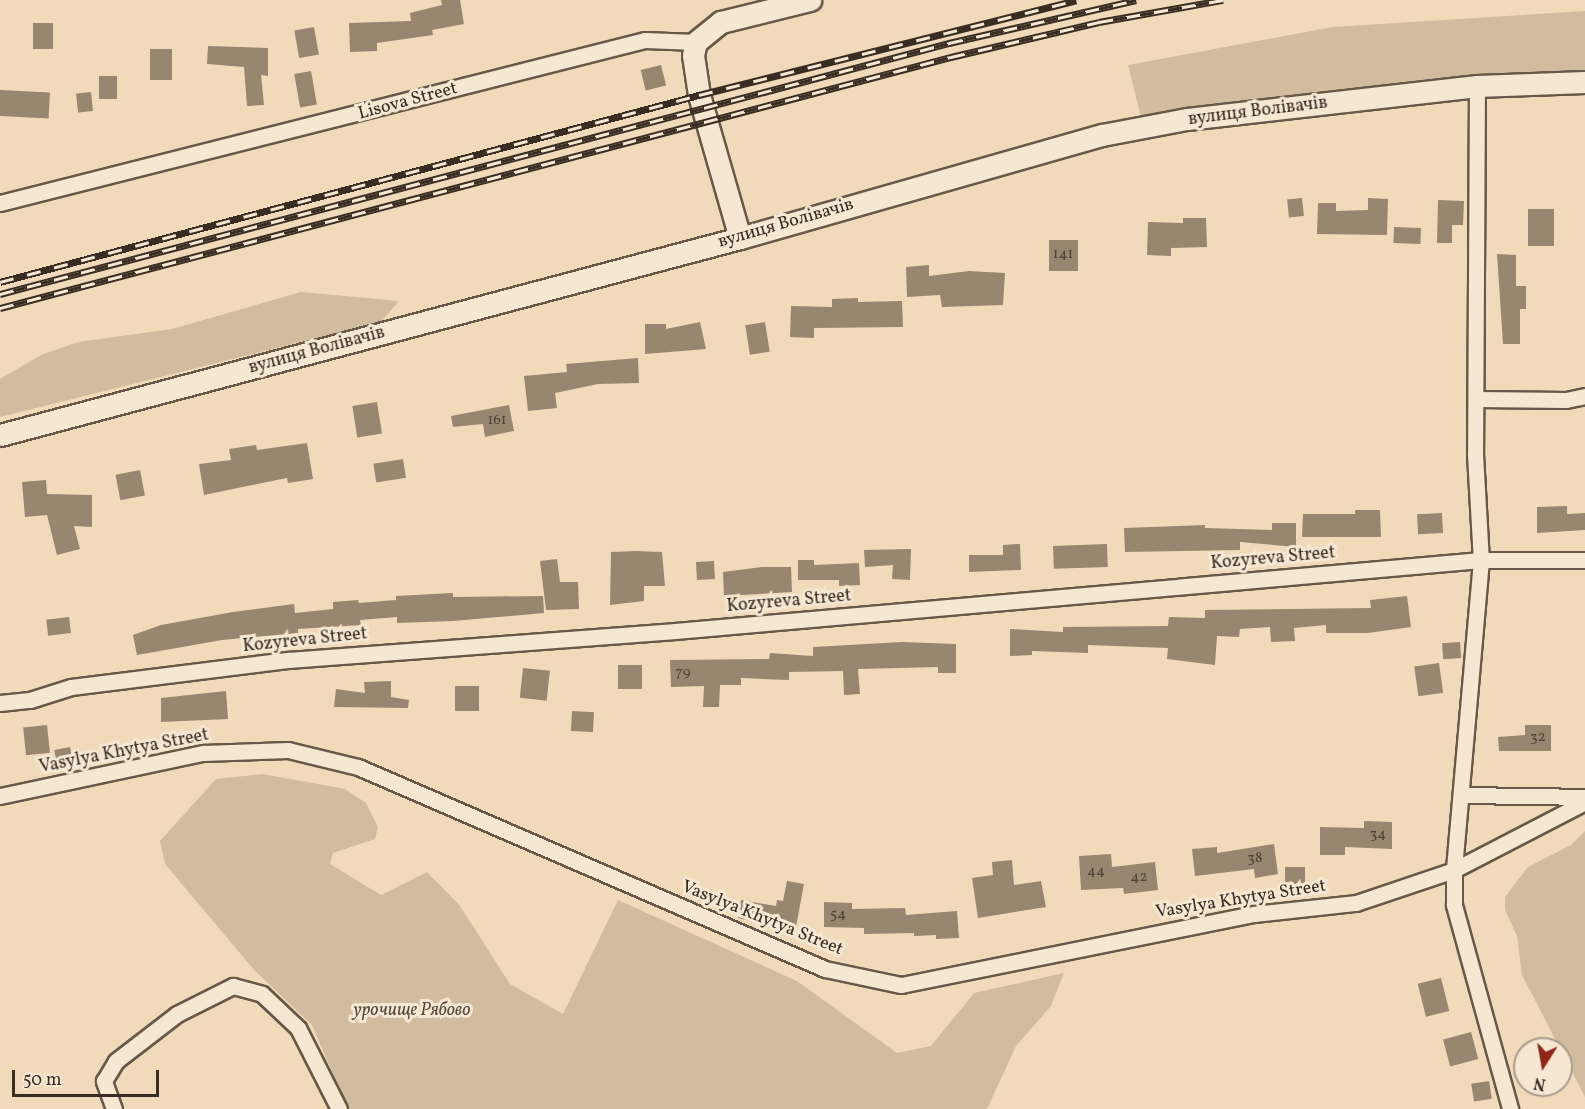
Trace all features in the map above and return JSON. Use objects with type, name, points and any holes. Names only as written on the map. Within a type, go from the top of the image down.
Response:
[{"type":"street","points":[[740,238],[699,95],[693,55],[696,42],[721,22],[810,0]]},
{"type":"street","name":"Lisova Street","points":[[0,203],[645,40],[696,42]]},
{"type":"street","name":"вулиця Волівачів","points":[[0,435],[740,238],[1102,135],[1187,119],[1478,86],[1585,82]]},
{"type":"street","points":[[1478,86],[1475,454],[1481,560],[1463,795],[1454,870],[1454,905],[1510,1109]]},
{"type":"street","points":[[1477,399],[1566,400],[1585,396]]},
{"type":"street","name":"Kozyreva Street","points":[[0,703],[30,700],[70,687],[289,660],[675,631],[1481,560],[1585,560]]},
{"type":"street","name":"Vasylya Khytya Street","points":[[0,796],[203,753],[288,750],[358,767],[825,969],[901,985],[1254,914],[1356,903],[1454,870],[1585,802]]},
{"type":"street","points":[[1463,795],[1585,797]]},
{"type":"street","points":[[114,1109],[104,1081],[116,1061],[177,1014],[233,986],[262,993],[298,1028],[339,1109]]},
{"type":"green space","points":[[1585,11],[1585,77],[1142,121],[1128,65],[1333,27]]},
{"type":"green space","points":[[301,292],[399,301],[381,322],[0,417],[0,379],[41,355],[78,342],[172,329]]},
{"type":"green space","name":"урочище Рябово","points":[[263,774],[345,789],[366,803],[378,827],[375,839],[333,853],[330,864],[381,895],[427,872],[460,906],[510,984],[563,1014],[618,900],[797,981],[897,1053],[931,1046],[974,993],[1064,973],[1051,1006],[1016,1046],[987,1109],[348,1109],[312,1025],[255,971],[165,864],[160,841],[216,779]]},
{"type":"green space","points":[[1585,831],[1585,1097],[1573,1074],[1573,1037],[1554,1037],[1522,975],[1517,936],[1505,910],[1505,897],[1528,867],[1571,845]]},
{"type":"building","points":[[441,0],[460,0],[464,24],[432,30],[433,35],[377,43],[377,51],[350,52],[349,23],[411,21],[410,13],[442,5]]},
{"type":"building","points":[[33,23],[53,23],[53,49],[33,49]]},
{"type":"building","points":[[314,27],[319,55],[299,58],[294,30]]},
{"type":"building","points":[[208,46],[268,48],[268,76],[261,75],[264,105],[247,106],[244,67],[207,64]]},
{"type":"building","points":[[150,49],[172,49],[172,80],[150,80]]},
{"type":"building","points":[[661,65],[666,85],[646,90],[641,70]]},
{"type":"building","points":[[311,71],[317,104],[300,107],[294,74]]},
{"type":"building","points":[[99,76],[117,76],[117,99],[99,99]]},
{"type":"building","points":[[0,90],[50,93],[49,119],[0,116]]},
{"type":"building","points":[[91,92],[93,111],[78,112],[76,94]]},
{"type":"building","points":[[1302,198],[1304,216],[1289,217],[1287,200]]},
{"type":"building","points":[[1368,198],[1388,199],[1387,235],[1317,234],[1318,203],[1336,203],[1336,211],[1368,210]]},
{"type":"building","points":[[1438,200],[1464,201],[1463,225],[1452,225],[1452,243],[1437,243]]},
{"type":"building","points":[[1528,209],[1554,209],[1554,246],[1528,246]]},
{"type":"building","points":[[1183,218],[1206,218],[1207,247],[1171,248],[1171,256],[1147,255],[1148,222],[1183,223]]},
{"type":"building","points":[[1394,227],[1421,228],[1420,244],[1393,243]]},
{"type":"building","points":[[1049,240],[1078,240],[1078,271],[1049,271]]},
{"type":"building","points":[[1497,254],[1516,255],[1516,286],[1526,286],[1526,309],[1520,309],[1520,344],[1503,344]]},
{"type":"building","points":[[929,265],[929,276],[969,271],[1005,273],[1003,305],[942,307],[940,295],[907,297],[906,267]]},
{"type":"building","points":[[858,298],[858,302],[902,301],[903,327],[814,328],[814,338],[790,337],[791,306],[832,307],[832,299]]},
{"type":"building","points":[[700,322],[706,349],[645,354],[645,324],[666,324],[666,329]]},
{"type":"building","points":[[765,322],[770,352],[750,355],[745,325]]},
{"type":"building","points":[[638,358],[639,383],[598,384],[555,393],[557,408],[528,411],[524,376],[567,372],[566,364]]},
{"type":"building","points":[[377,402],[382,434],[357,438],[352,406]]},
{"type":"building","points":[[509,405],[514,431],[485,437],[483,424],[453,427],[451,416]]},
{"type":"building","points":[[307,443],[313,479],[288,483],[287,478],[204,495],[199,464],[231,460],[229,449],[256,445],[257,450]]},
{"type":"building","points":[[403,459],[406,478],[376,482],[373,464]]},
{"type":"building","points":[[140,470],[145,496],[120,500],[115,475]]},
{"type":"building","points":[[46,480],[47,494],[92,495],[92,527],[74,526],[80,549],[57,555],[47,515],[25,517],[22,482]]},
{"type":"building","points":[[1567,506],[1567,514],[1585,513],[1585,530],[1537,533],[1537,507]]},
{"type":"building","points":[[1355,510],[1380,510],[1381,537],[1302,537],[1303,514],[1355,514]]},
{"type":"building","points":[[1442,513],[1443,533],[1418,534],[1417,514]]},
{"type":"building","points":[[1272,523],[1296,523],[1296,547],[1240,542],[1240,550],[1125,552],[1124,528],[1205,525],[1205,528],[1272,530]]},
{"type":"building","points":[[1020,544],[1021,570],[969,572],[969,555],[1003,555],[1003,545]]},
{"type":"building","points":[[1107,544],[1108,567],[1054,569],[1053,546]]},
{"type":"building","points":[[911,549],[910,580],[892,579],[893,565],[865,567],[864,550]]},
{"type":"building","points":[[611,552],[662,552],[665,586],[644,586],[644,601],[610,605]]},
{"type":"building","points":[[557,559],[560,582],[578,582],[579,609],[546,610],[540,561]]},
{"type":"building","points":[[798,560],[814,560],[814,565],[859,563],[860,585],[839,586],[839,580],[798,580]]},
{"type":"building","points":[[714,561],[715,579],[697,580],[696,562]]},
{"type":"building","points":[[762,567],[791,567],[792,592],[724,596],[723,572]]},
{"type":"building","points":[[453,593],[453,597],[543,596],[544,613],[453,621],[397,623],[397,617],[360,620],[361,625],[298,629],[298,633],[222,640],[137,655],[133,635],[161,625],[233,612],[294,604],[295,613],[333,609],[333,602],[358,600],[359,603],[396,600],[396,596]]},
{"type":"building","points":[[1407,596],[1411,627],[1368,633],[1326,633],[1326,625],[1294,628],[1295,641],[1271,642],[1270,627],[1240,629],[1239,637],[1217,636],[1215,665],[1167,659],[1168,648],[1088,645],[1088,653],[1032,651],[1032,655],[1010,656],[1010,629],[1063,632],[1063,627],[1168,626],[1169,617],[1205,618],[1205,610],[1371,608],[1370,600]]},
{"type":"building","points":[[69,617],[71,633],[48,636],[46,620]]},
{"type":"building","points":[[902,642],[956,644],[956,673],[938,673],[938,667],[858,669],[860,694],[844,695],[843,671],[789,672],[789,680],[741,678],[741,685],[720,685],[719,707],[703,707],[704,686],[671,687],[670,660],[769,659],[770,653],[813,656],[813,647]]},
{"type":"building","points":[[1460,642],[1461,658],[1443,659],[1442,643]]},
{"type":"building","points":[[1439,663],[1443,693],[1418,696],[1414,666]]},
{"type":"building","points":[[618,665],[642,665],[642,689],[618,689]]},
{"type":"building","points":[[523,668],[550,671],[547,701],[520,698]]},
{"type":"building","points":[[391,681],[391,697],[409,700],[408,708],[334,707],[336,689],[365,693],[364,682]]},
{"type":"building","points":[[455,686],[479,686],[479,711],[455,711]]},
{"type":"building","points":[[226,691],[228,719],[161,722],[161,698]]},
{"type":"building","points":[[572,711],[594,712],[593,732],[571,731]]},
{"type":"building","points":[[47,725],[50,753],[26,755],[23,728]]},
{"type":"building","points":[[1525,725],[1551,725],[1551,751],[1499,751],[1498,737],[1525,735]]},
{"type":"building","points":[[70,747],[73,762],[57,765],[54,750]]},
{"type":"building","points":[[1364,821],[1392,822],[1392,849],[1345,847],[1345,855],[1320,855],[1320,827],[1364,828]]},
{"type":"building","points":[[1274,844],[1278,874],[1255,878],[1254,869],[1195,876],[1192,849],[1217,847],[1217,853]]},
{"type":"building","points":[[1111,854],[1112,867],[1155,862],[1158,890],[1124,894],[1123,888],[1081,890],[1079,856]]},
{"type":"building","points":[[1012,860],[1014,885],[1041,881],[1046,907],[978,918],[972,878],[993,875],[992,862]]},
{"type":"building","points":[[1285,867],[1305,867],[1305,884],[1285,884]]},
{"type":"building","points":[[787,881],[804,884],[795,932],[738,918],[741,900],[776,906],[777,900],[783,901]]},
{"type":"building","points":[[824,902],[852,903],[852,909],[905,908],[906,915],[957,911],[959,938],[936,939],[936,935],[914,936],[914,933],[864,934],[864,928],[824,927]]},
{"type":"building","points":[[1441,978],[1449,1011],[1426,1017],[1418,984]]},
{"type":"building","points":[[1471,1032],[1478,1059],[1450,1067],[1443,1040]]},
{"type":"building","points":[[1489,1081],[1492,1099],[1474,1102],[1471,1084]]},
{"type":"railway","points":[[0,282],[699,95],[1076,0]]},
{"type":"railway","points":[[0,294],[949,43],[1136,0]]},
{"type":"railway","points":[[0,308],[951,57],[1099,22],[1223,0]]}]
